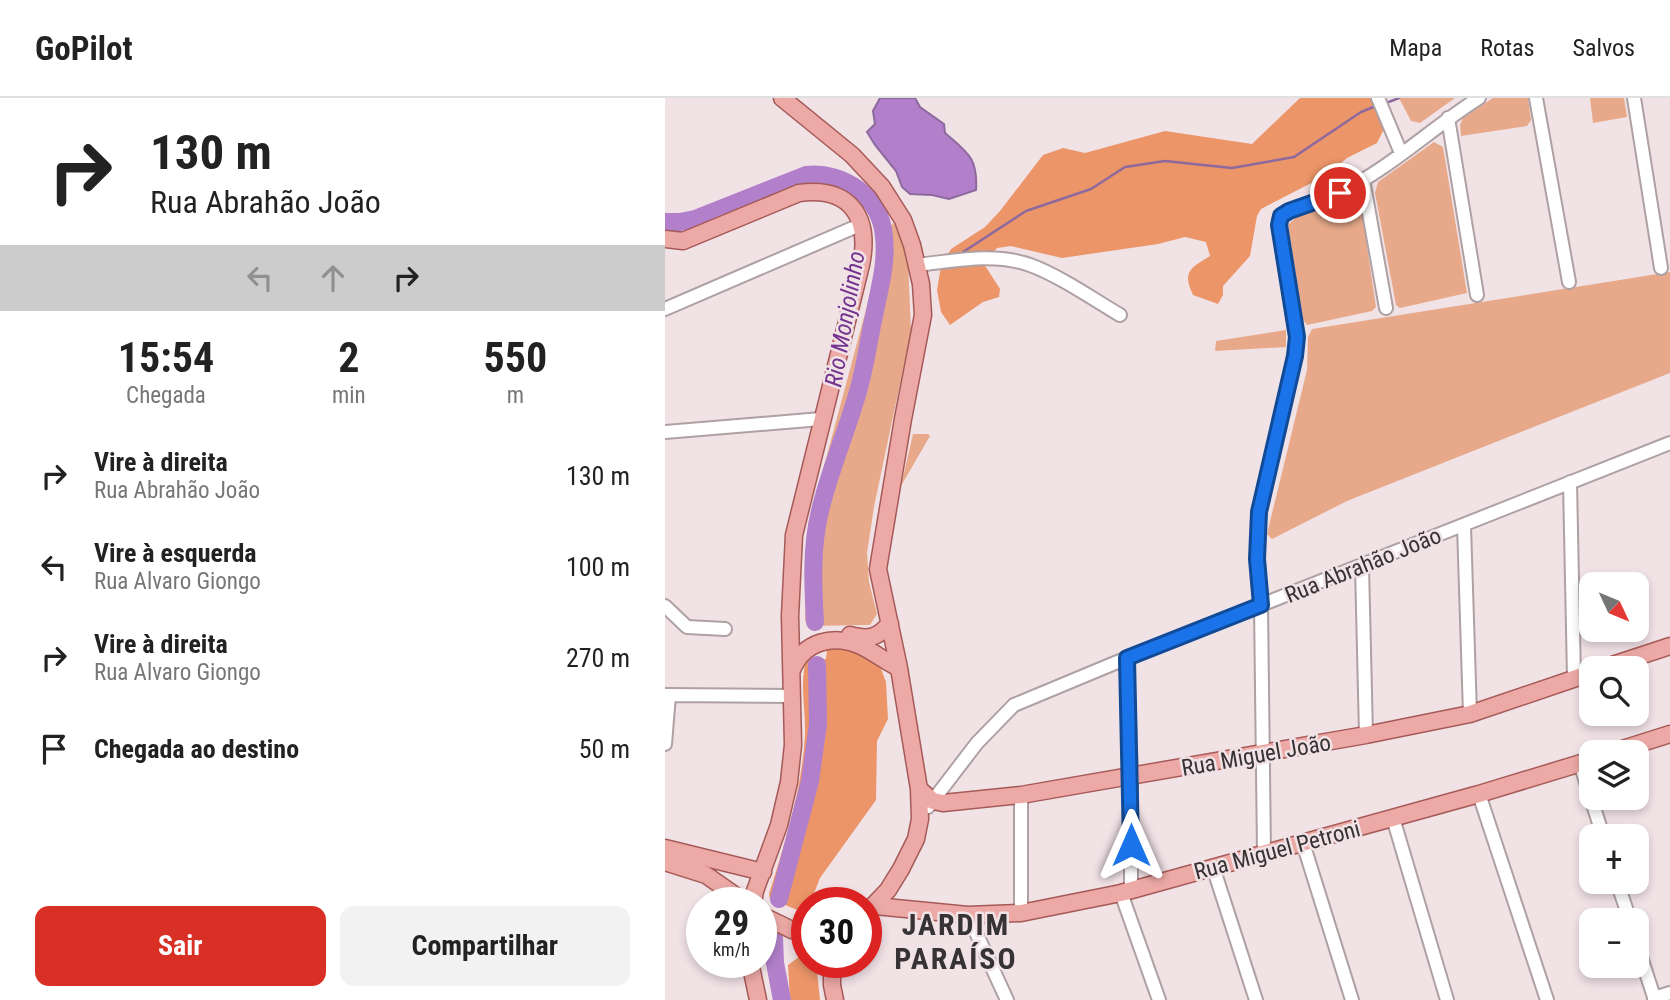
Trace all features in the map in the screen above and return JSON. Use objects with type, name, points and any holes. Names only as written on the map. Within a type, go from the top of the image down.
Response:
[{"type":"main road","points":[[782,98],[852,155],[882,187],[903,220],[917,265],[923,315],[878,569],[899,668],[919,789],[920,819],[916,839],[909,854],[882,896]]},
{"type":"main road","points":[[665,239],[684,241],[799,193],[814,191],[821,191],[844,201],[854,210],[862,225],[863,256],[794,535],[790,616],[793,745],[789,782],[779,825],[757,887]]},
{"type":"main road","points":[[790,616],[802,631],[815,636],[839,634],[870,639],[880,635],[890,623]]},
{"type":"main road","points":[[792,670],[807,648],[817,643],[837,641],[863,648],[899,668]]},
{"type":"main road","points":[[1640,656],[1670,646]]},
{"type":"main road","name":"Rua Miguel João","points":[[933,801],[943,803],[1021,795],[1366,735],[1470,714],[1579,677]]},
{"type":"main road","points":[[1649,741],[1670,734]]},
{"type":"main road","name":"Rua Miguel Petroni","points":[[882,910],[968,915],[1021,913],[1126,891],[1579,764]]},
{"type":"main road","points":[[919,789],[933,801]]},
{"type":"main road","points":[[665,848],[763,872]]},
{"type":"main road","points":[[665,862],[706,875],[723,887]]},
{"type":"main road","points":[[753,978],[758,1000]]},
{"type":"main road","points":[[832,978],[835,1000]]},
{"type":"street","points":[[1264,853],[1261,605],[1257,559],[1259,512],[1297,337],[1279,225],[1281,216],[1340,193],[1479,98]]},
{"type":"street","points":[[1536,98],[1569,282]]},
{"type":"street","points":[[1634,98],[1661,268]]},
{"type":"street","points":[[1379,101],[1401,153]]},
{"type":"street","points":[[1448,118],[1476,295]]},
{"type":"street","points":[[1363,179],[1386,308]]},
{"type":"street","points":[[665,309],[862,225]]},
{"type":"street","points":[[917,265],[976,259],[1007,260],[1031,265],[1120,314]]},
{"type":"street","points":[[665,432],[821,419]]},
{"type":"street","name":"Rua Abrahão João","points":[[920,819],[991,726],[1014,705],[1670,443]]},
{"type":"street","points":[[1570,482],[1574,678]]},
{"type":"street","points":[[1464,526],[1470,714]]},
{"type":"street","points":[[1362,566],[1366,735]]},
{"type":"street","points":[[665,606],[687,626],[725,629]]},
{"type":"street","points":[[1127,658],[1131,777],[1126,891],[1159,1000]]},
{"type":"street","points":[[665,744],[667,695],[792,696]]},
{"type":"street","points":[[957,771],[957,789],[968,800]]},
{"type":"street","points":[[1479,794],[1547,1000]]},
{"type":"street","points":[[1021,795],[1021,913]]},
{"type":"street","points":[[1393,818],[1447,1000]]},
{"type":"street","points":[[1303,843],[1353,1000]]},
{"type":"street","points":[[1213,867],[1256,1000]]},
{"type":"street","points":[[968,915],[1007,1000]]},
{"type":"street","points":[[1648,978],[1655,999],[1670,993]]},
{"type":"shaded area","points":[[880,98],[915,98],[920,107],[944,124],[945,133],[965,151],[973,163],[976,190],[949,199],[910,194],[902,187],[896,171],[867,132],[875,124],[873,111]]},
{"type":"shaded area","points":[[1300,98],[1371,98],[1385,127],[1377,143],[1347,158],[1325,176],[1261,209],[1257,216],[1250,256],[1223,286],[1223,295],[1218,304],[1193,295],[1188,281],[1190,271],[1210,256],[1206,242],[1185,237],[1158,244],[1062,258],[1011,246],[997,248],[984,264],[1000,289],[999,297],[983,302],[950,325],[941,312],[937,290],[941,266],[951,249],[985,227],[1043,155],[1063,148],[1085,153],[1165,131],[1252,144]]},
{"type":"shaded area","points":[[1399,98],[1455,98],[1420,123],[1411,121]]},
{"type":"shaded area","points":[[1493,98],[1528,98],[1531,120],[1527,126],[1461,136],[1460,125],[1463,118]]},
{"type":"shaded area","points":[[1590,98],[1624,98],[1627,117],[1593,123]]},
{"type":"shaded area","points":[[1434,142],[1443,147],[1467,293],[1400,308],[1396,305],[1375,193],[1378,182]]},
{"type":"shaded area","points":[[1351,197],[1361,206],[1376,307],[1372,311],[1307,325],[1303,320],[1288,225],[1297,216]]},
{"type":"shaded area","points":[[893,223],[900,231],[908,262],[911,331],[867,553],[869,582],[877,614],[870,625],[808,626],[805,620],[808,526],[879,261],[880,239]]},
{"type":"shaded area","points":[[1670,272],[1670,373],[1347,501],[1272,539],[1267,534],[1307,370],[1308,337],[1312,329]]},
{"type":"shaded area","points":[[1286,330],[1286,347],[1215,351],[1216,341]]},
{"type":"shaded area","points":[[913,434],[930,436],[901,486]]},
{"type":"shaded area","points":[[838,645],[853,648],[880,666],[886,682],[888,719],[877,741],[876,800],[820,878],[816,887],[791,887],[791,907],[777,902],[777,887],[771,887],[797,796],[805,735],[805,665],[809,660],[826,659],[827,649]]},
{"type":"shaded area","points":[[791,963],[791,978],[818,978],[820,1000],[790,1000],[788,965]]},
{"type":"waterway","points":[[1386,103],[1399,98]]},
{"type":"waterway","points":[[963,252],[1026,211],[1091,189],[1125,167],[1165,161],[1232,168],[1294,157],[1361,112],[1376,106]]},
{"type":"waterway","name":"Rio Monjolinho","points":[[665,222],[695,219],[806,175],[820,175],[847,182],[858,190],[876,210],[881,223],[885,247],[883,267],[864,367],[817,525],[813,566],[815,622]]},
{"type":"waterway","name":"Rio Monjolinho","points":[[779,899],[810,781],[818,724],[817,665]]},
{"type":"waterway","name":"Rio Monjolinho","points":[[777,974],[782,1000]]},
{"type":"district","name":"JARDIM PARAÍSO","points":[[956,942]]},
{"type":"route","points":[[1131,845],[1127,658],[1261,605],[1257,559],[1259,512],[1297,337],[1279,225],[1281,216],[1289,211],[1340,193]]}]
